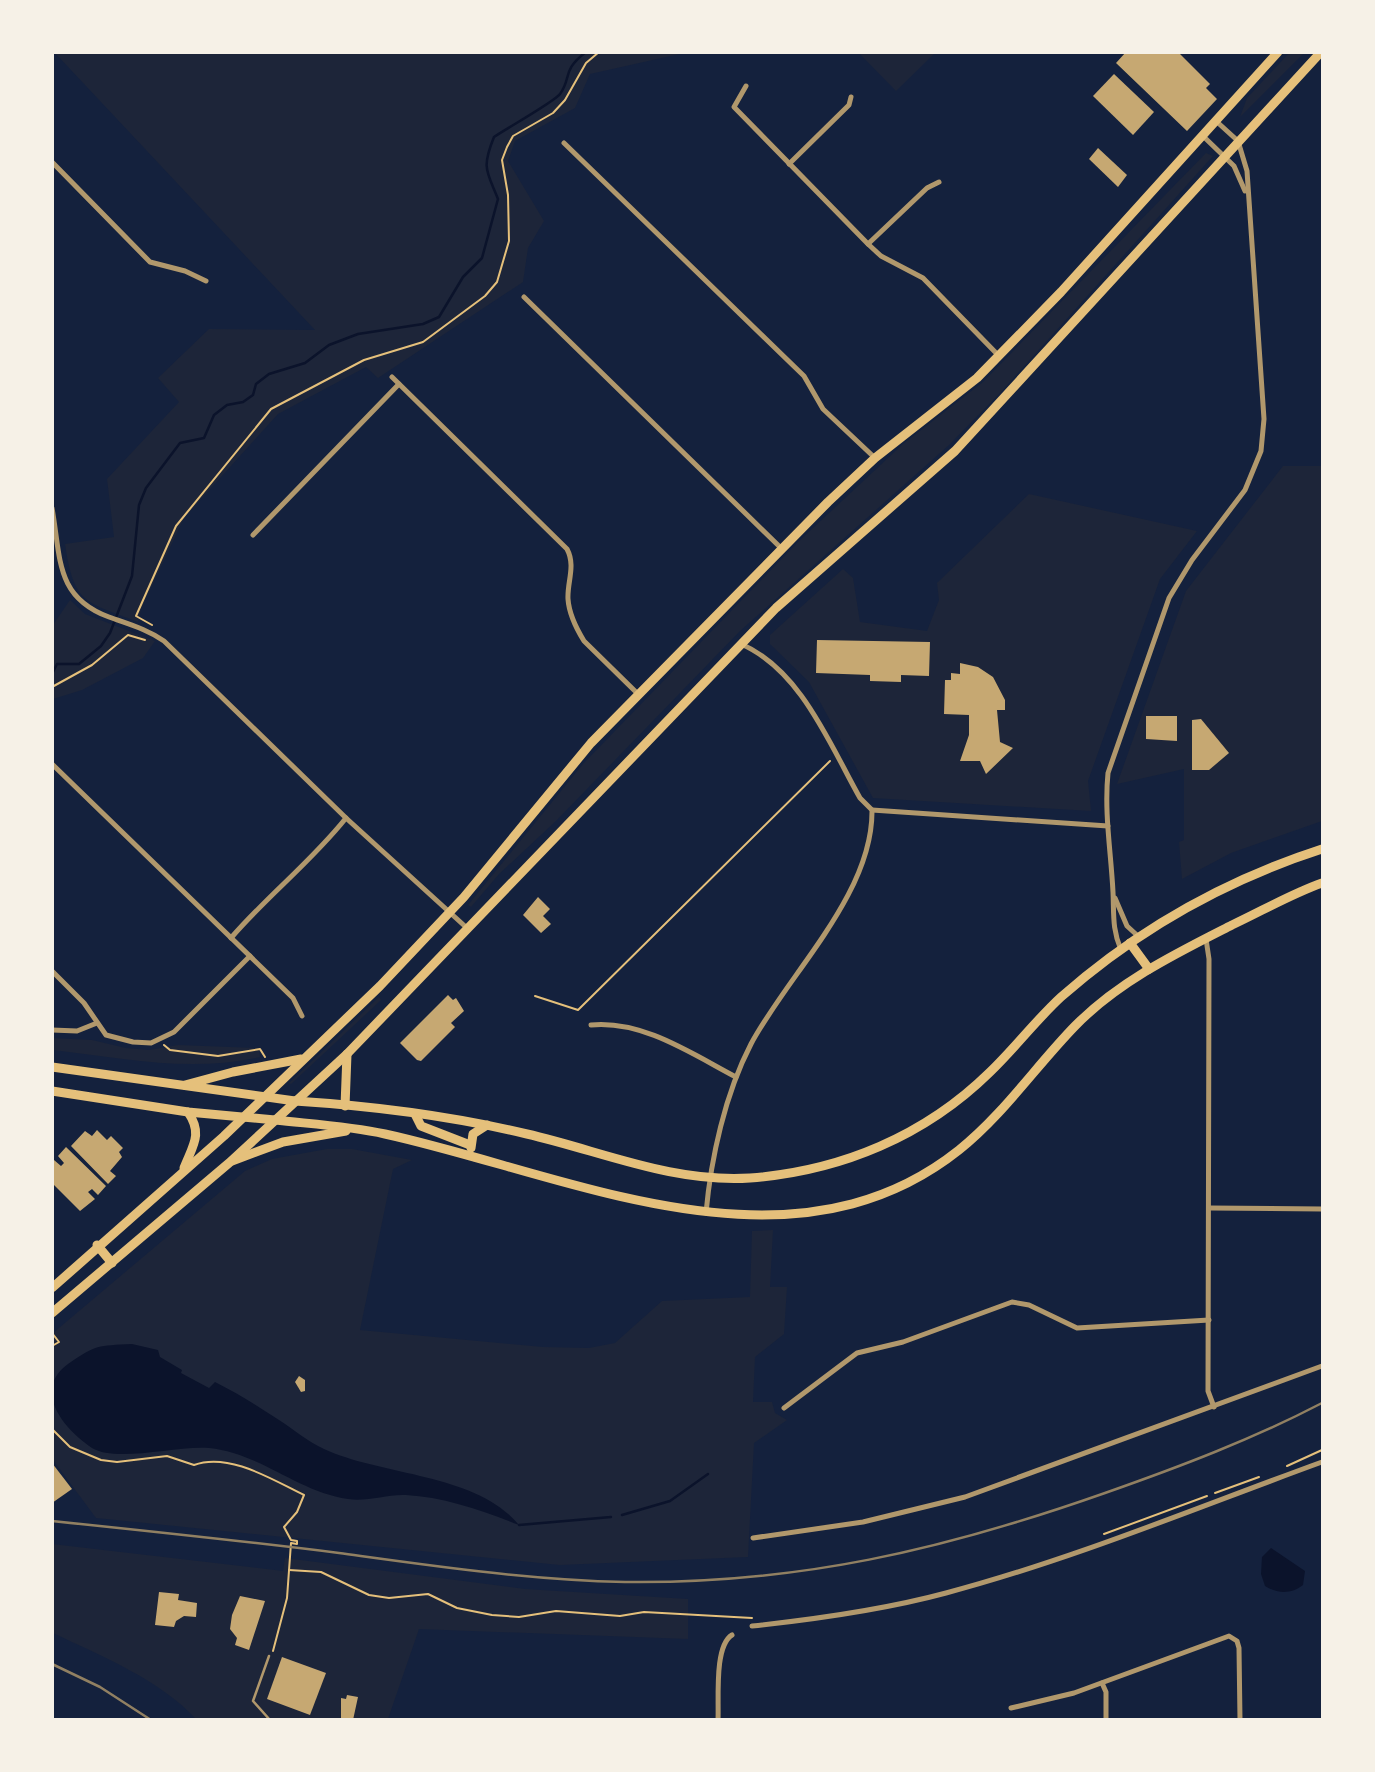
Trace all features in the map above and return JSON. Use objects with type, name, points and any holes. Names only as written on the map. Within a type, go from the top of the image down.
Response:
[{"type":"main road","points":[[52,1288],[265,1097],[449,914],[592,743],[875,458],[953,398],[999,356],[1279,52]]},
{"type":"main road","points":[[52,1313],[229,1163],[347,1054],[776,608],[955,451],[1017,387],[1224,155],[1321,52]]},
{"type":"main road","points":[[52,1068],[487,1125],[638,1165],[709,1177],[759,1177],[823,1167],[876,1149],[923,1125],[990,1072],[1061,998],[1134,940],[1198,901],[1250,876],[1322,849]]},
{"type":"main road","points":[[52,1091],[188,1112],[355,1129],[477,1158],[646,1205],[706,1213],[788,1213],[848,1205],[931,1171],[971,1140],[1076,1025],[1108,996],[1206,939],[1322,883]]},
{"type":"main road","points":[[1134,940],[1149,970]]},
{"type":"main road","points":[[345,1105],[347,1054]]},
{"type":"main road","points":[[180,1086],[304,1059]]},
{"type":"main road","points":[[184,1170],[197,1134],[197,1128],[188,1112]]},
{"type":"main road","points":[[415,1114],[423,1128],[470,1145],[477,1158]]},
{"type":"main road","points":[[470,1145],[473,1134],[487,1125]]},
{"type":"main road","points":[[229,1163],[283,1142],[355,1129]]},
{"type":"main road","points":[[97,1245],[113,1263]]},
{"type":"street","points":[[746,86],[734,107],[868,244],[881,256],[923,278],[999,356]]},
{"type":"street","points":[[789,164],[849,105],[851,97]]},
{"type":"street","points":[[1121,950],[1112,921],[1108,773],[1161,617],[1174,587],[1245,490],[1261,451],[1264,419],[1247,171],[1238,141],[1216,121]]},
{"type":"street","points":[[1203,136],[1237,170],[1247,194]]},
{"type":"street","points":[[564,143],[804,376],[823,409],[875,458]]},
{"type":"street","points":[[52,162],[150,262],[185,271],[205,281]]},
{"type":"street","points":[[868,244],[926,188],[939,182]]},
{"type":"street","points":[[524,297],[782,549]]},
{"type":"street","points":[[392,377],[567,549],[572,564],[569,605],[578,630],[584,641],[639,695]]},
{"type":"street","points":[[253,535],[399,384]]},
{"type":"street","points":[[52,508],[67,586],[83,605],[150,632],[164,641],[346,818],[468,929]]},
{"type":"street","points":[[741,644],[758,651],[798,691],[860,798],[872,810],[1108,826]]},
{"type":"street","points":[[52,764],[293,998],[302,1016]]},
{"type":"street","points":[[706,1213],[709,1177],[736,1077],[751,1043],[841,906],[871,834],[872,810]]},
{"type":"street","points":[[231,938],[261,904],[318,852],[346,818]]},
{"type":"street","points":[[1113,895],[1134,940]]},
{"type":"street","points":[[1206,939],[1209,959],[1208,1391],[1214,1407]]},
{"type":"street","points":[[52,971],[84,1003],[100,1030],[114,1038],[133,1042],[160,1041],[174,1032],[250,956]]},
{"type":"street","points":[[52,1030],[77,1031],[97,1023]]},
{"type":"street","points":[[591,1025],[614,1025],[666,1040],[736,1077]]},
{"type":"street","points":[[1210,1208],[1322,1209]]},
{"type":"street","points":[[784,1408],[857,1353],[903,1342],[1012,1303],[1029,1305],[1077,1328],[1209,1320]]},
{"type":"street","points":[[753,1538],[863,1522],[965,1497],[1322,1366]]},
{"type":"street","points":[[752,1626],[837,1616],[946,1593],[1023,1570],[1322,1462]]},
{"type":"street","points":[[718,1720],[721,1651],[726,1638],[732,1634]]},
{"type":"street","points":[[1011,1708],[1102,1683],[1223,1637],[1233,1637],[1239,1648],[1240,1720]]},
{"type":"street","points":[[1102,1683],[1106,1692],[1106,1720]]},
{"type":"lane","points":[[269,1656],[253,1701],[270,1720]]},
{"type":"path","points":[[52,687],[92,665],[128,635],[144,641],[152,624],[136,615],[176,526],[271,409],[365,360],[423,342],[476,303],[498,282],[509,241],[508,195],[502,160],[507,147],[513,136],[553,113],[565,100],[586,63],[599,52]]},
{"type":"path","points":[[629,52],[669,52]]},
{"type":"path","points":[[535,996],[578,1010],[836,755]]},
{"type":"path","points":[[160,1041],[170,1050],[218,1056],[260,1049],[265,1053],[267,1065]]},
{"type":"path","points":[[52,1333],[59,1342],[52,1346]]},
{"type":"path","points":[[52,1429],[70,1447],[101,1460],[117,1462],[167,1457],[194,1465],[205,1461],[222,1461],[304,1495],[297,1512],[284,1527],[291,1540],[297,1541],[297,1544],[291,1543],[287,1598],[269,1656]]},
{"type":"path","points":[[1287,1466],[1322,1450]]},
{"type":"path","points":[[1104,1534],[1264,1475]]},
{"type":"path","points":[[289,1570],[321,1572],[369,1595],[389,1598],[428,1594],[457,1608],[492,1615],[519,1617],[556,1611],[620,1616],[644,1612],[757,1618]]},
{"type":"shaded area","points":[[1290,52],[1304,53],[1240,117],[1247,98]]},
{"type":"shaded area","points":[[55,53],[684,53],[590,74],[575,108],[515,141],[508,161],[544,221],[528,248],[523,282],[378,378],[366,367],[278,414],[184,518],[141,609],[138,622],[106,610],[85,598],[73,579],[65,544],[114,537],[107,479],[179,402],[158,378],[209,329],[315,330]]},
{"type":"shaded area","points":[[859,53],[935,53],[896,91]]},
{"type":"shaded area","points":[[1206,153],[1213,156],[1001,392],[949,445],[740,631],[556,821],[499,874],[471,907],[468,905],[583,764],[798,542],[903,444],[983,382]]},
{"type":"shaded area","points":[[1283,466],[1322,466],[1322,821],[1231,853],[1182,879],[1179,842],[1184,840],[1184,769],[1117,784],[1186,591]]},
{"type":"shaded area","points":[[1029,494],[1197,531],[1160,579],[1088,781],[1091,811],[873,798],[809,682],[770,644],[770,635],[843,569],[853,578],[860,622],[927,631],[939,600],[937,583]]},
{"type":"shaded area","points":[[70,600],[85,614],[155,641],[143,658],[82,690],[53,699],[53,625]]},
{"type":"shaded area","points":[[379,997],[381,1000],[289,1083]]},
{"type":"shaded area","points":[[52,1038],[92,1040],[149,1050],[178,1045],[259,1048],[260,1057],[208,1064],[130,1060],[53,1050]]},
{"type":"shaded area","points":[[327,1149],[352,1149],[412,1160],[393,1169],[360,1330],[543,1347],[589,1348],[615,1343],[662,1301],[750,1297],[752,1231],[773,1230],[770,1287],[787,1287],[784,1334],[755,1357],[753,1402],[772,1402],[775,1413],[787,1420],[754,1443],[748,1557],[560,1565],[96,1518],[53,1460],[53,1333],[245,1171],[272,1159]]},
{"type":"shaded area","points":[[132,1344],[158,1350],[160,1357],[182,1370],[181,1373],[209,1388],[215,1382],[223,1386],[324,1449],[347,1458],[454,1485],[501,1508],[519,1525],[478,1510],[420,1496],[399,1495],[355,1500],[330,1495],[228,1451],[196,1448],[116,1454],[92,1448],[63,1421],[52,1398],[52,1386],[57,1375],[68,1364],[92,1349]]},
{"type":"shaded area","points":[[52,1544],[283,1571],[285,1558],[525,1589],[688,1599],[688,1639],[419,1629],[388,1719],[196,1719],[147,1680],[53,1633]]},
{"type":"shaded area","points":[[1271,1548],[1305,1571],[1303,1585],[1284,1592],[1265,1586],[1261,1574],[1262,1557]]},
{"type":"building","points":[[1126,52],[1178,52],[1210,84],[1206,88],[1217,99],[1187,131],[1116,63]]},
{"type":"building","points":[[1114,74],[1154,112],[1133,135],[1093,96]]},
{"type":"building","points":[[1098,148],[1127,175],[1118,187],[1089,159]]},
{"type":"building","points":[[817,640],[930,642],[929,676],[901,675],[901,682],[870,681],[870,675],[816,673]]},
{"type":"building","points":[[960,663],[978,667],[993,677],[1005,700],[1005,710],[997,710],[1000,742],[1013,748],[986,774],[980,761],[960,761],[969,735],[969,715],[944,714],[945,680],[951,680],[951,673],[960,674]]},
{"type":"building","points":[[1146,716],[1177,716],[1177,741],[1146,739]]},
{"type":"building","points":[[1201,719],[1229,753],[1209,770],[1192,770],[1192,720]]},
{"type":"building","points":[[538,897],[550,909],[543,916],[551,924],[541,933],[523,915]]},
{"type":"building","points":[[448,995],[453,1000],[456,998],[464,1011],[451,1023],[455,1027],[421,1061],[417,1060],[400,1043]]},
{"type":"building","points":[[97,1130],[107,1140],[111,1136],[123,1148],[119,1152],[122,1157],[110,1171],[116,1176],[108,1184],[71,1146],[85,1131],[92,1136]]},
{"type":"building","points":[[66,1147],[106,1186],[98,1195],[92,1189],[88,1192],[95,1199],[80,1211],[52,1183],[52,1162],[54,1160],[61,1166],[64,1163],[58,1156]]},
{"type":"building","points":[[299,1376],[305,1380],[305,1391],[301,1392],[295,1382]]},
{"type":"building","points":[[52,1463],[72,1489],[52,1503]]},
{"type":"building","points":[[159,1592],[179,1594],[178,1600],[197,1603],[196,1617],[184,1616],[176,1621],[174,1627],[155,1625]]},
{"type":"building","points":[[240,1596],[265,1601],[249,1650],[235,1645],[237,1638],[230,1629],[232,1615]]},
{"type":"building","points":[[282,1657],[326,1673],[310,1715],[267,1699]]},
{"type":"building","points":[[347,1695],[358,1697],[353,1720],[341,1720],[341,1698],[346,1699]]},
{"type":"waterway","points":[[52,674],[57,664],[79,664],[101,646],[110,633],[132,576],[139,505],[146,488],[180,443],[204,438],[214,415],[227,405],[243,402],[253,395],[256,384],[269,374],[305,363],[329,345],[358,334],[423,324],[439,317],[463,277],[482,258],[498,199],[487,170],[494,137],[556,98],[564,88],[573,64],[586,52]]},
{"type":"waterway","points":[[622,1515],[670,1501],[708,1474]]},
{"type":"waterway","points":[[519,1525],[611,1517]]},
{"type":"railway","points":[[52,1521],[553,1578],[625,1582],[750,1577],[869,1560],[986,1531],[1188,1463],[1322,1403]]},
{"type":"railway","points":[[52,1664],[100,1687],[151,1720]]}]
